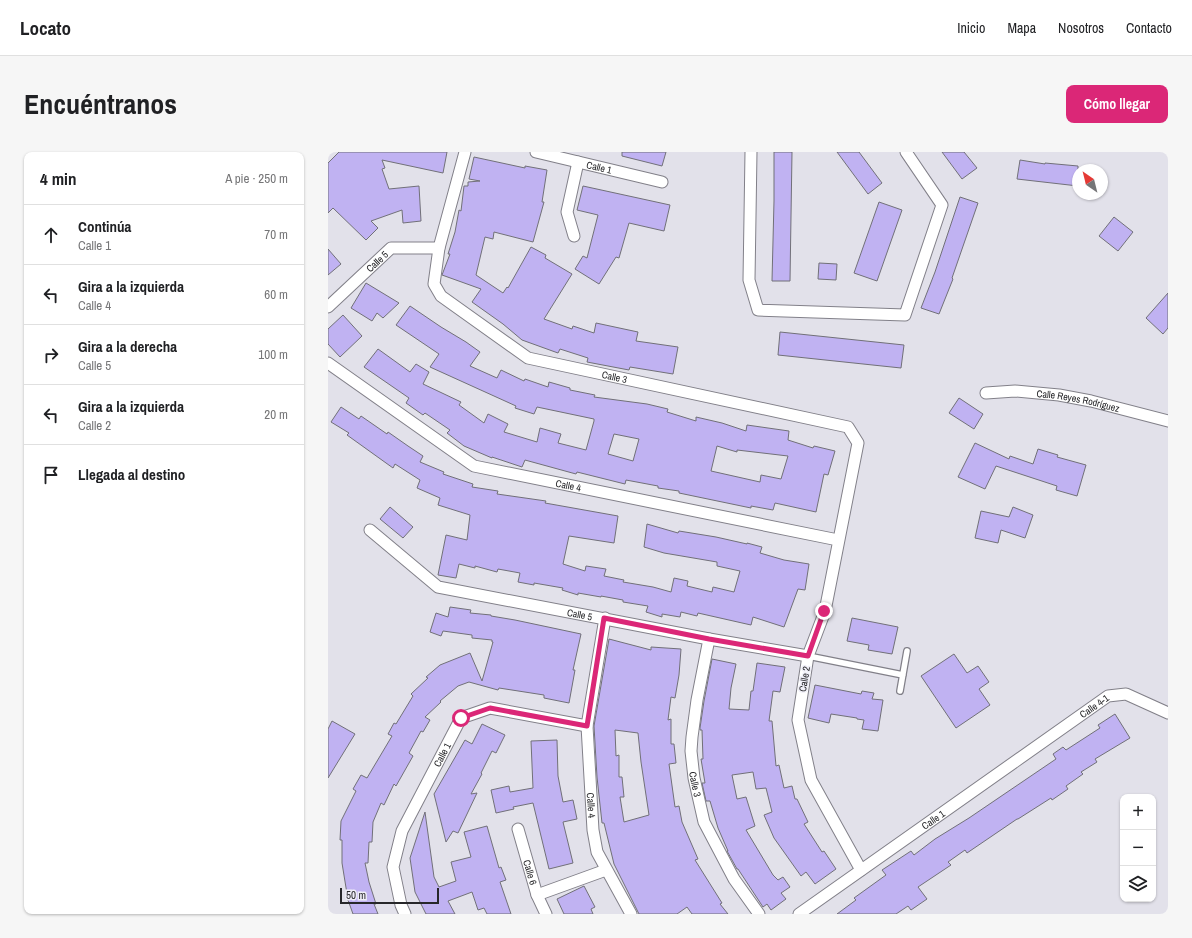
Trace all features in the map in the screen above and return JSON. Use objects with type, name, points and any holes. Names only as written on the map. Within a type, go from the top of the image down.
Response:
[{"type":"street","name":"Calle 3","points":[[464,152],[439,248],[434,284],[441,296],[528,358],[848,427],[852,432]]},
{"type":"street","name":"Calle 1","points":[[536,152],[662,182]]},
{"type":"street","points":[[751,152],[749,280],[758,310],[905,315],[942,205],[906,152]]},
{"type":"street","points":[[574,236],[567,212],[578,162]]},
{"type":"street","name":"Calle 5","points":[[328,307],[391,248],[439,248]]},
{"type":"street","name":"Calle 4","points":[[328,363],[474,466],[838,540]]},
{"type":"street","name":"Calle Reyes Rodríguez","points":[[986,393],[1015,391],[1059,395],[1091,401],[1168,421]]},
{"type":"street","name":"Calle 2","points":[[852,432],[858,443],[824,611],[808,656],[798,720],[811,780],[861,870]]},
{"type":"street","name":"Calle 5","points":[[370,530],[438,586],[709,639],[808,656]]},
{"type":"street","name":"Calle 4","points":[[604,618],[587,726],[593,830],[597,852],[631,914]]},
{"type":"street","name":"Calle 3","points":[[709,639],[697,700],[692,737],[691,751],[694,778],[704,822],[734,879],[759,914]]},
{"type":"street","name":"Calle 4-1","points":[[1067,726],[1108,696],[1126,694],[1168,713]]},
{"type":"street","name":"Calle 1","points":[[405,914],[401,905],[393,867],[402,831],[461,718],[490,708],[587,726]]},
{"type":"street","name":"Calle 1","points":[[799,914],[1067,726]]},
{"type":"street","name":"Calle 6","points":[[518,829],[537,895],[546,914]]},
{"type":"street","points":[[537,895],[606,870]]},
{"type":"lane","points":[[900,691],[907,652]]},
{"type":"lane","points":[[808,656],[903,675]]},
{"type":"building","points":[[339,152],[447,152],[443,173],[382,160],[385,168],[382,169],[389,189],[419,186],[421,221],[403,223],[402,210],[371,221],[378,228],[366,240],[333,208],[328,213],[328,163]]},
{"type":"building","points":[[622,152],[666,152],[662,166],[622,156]]},
{"type":"building","points":[[774,152],[792,152],[790,281],[772,281]]},
{"type":"building","points":[[837,152],[859,152],[882,183],[868,194]]},
{"type":"building","points":[[942,152],[964,152],[977,168],[962,179]]},
{"type":"building","points":[[474,157],[525,168],[525,166],[547,170],[542,202],[544,202],[533,242],[494,232],[493,239],[485,237],[476,275],[503,293],[507,287],[508,288],[531,247],[546,255],[545,258],[572,274],[544,319],[572,329],[573,326],[594,333],[596,323],[638,332],[636,341],[678,347],[673,374],[630,367],[629,370],[587,362],[588,358],[560,349],[558,353],[522,340],[503,324],[472,302],[481,289],[442,275],[450,254],[448,254],[455,232],[459,210],[461,211],[464,186],[468,186],[468,182],[480,181],[469,179]]},
{"type":"building","points":[[1020,160],[1045,164],[1072,165],[1072,185],[1017,179]]},
{"type":"building","points":[[583,186],[670,205],[664,231],[629,223],[619,258],[616,257],[599,284],[575,269],[583,256],[587,258],[598,215],[577,210]]},
{"type":"building","points":[[960,197],[978,203],[952,278],[953,279],[939,314],[921,308],[935,272]]},
{"type":"building","points":[[879,202],[902,210],[877,281],[854,273]]},
{"type":"building","points":[[1114,217],[1133,232],[1118,251],[1099,236]]},
{"type":"building","points":[[328,249],[341,264],[328,275]]},
{"type":"building","points":[[819,263],[837,264],[836,280],[818,279]]},
{"type":"building","points":[[366,283],[399,303],[383,318],[377,313],[372,321],[351,308]]},
{"type":"building","points":[[1168,293],[1168,328],[1163,334],[1146,318]]},
{"type":"building","points":[[410,306],[480,352],[470,366],[497,378],[501,370],[524,381],[525,379],[548,387],[549,382],[570,388],[570,390],[595,395],[594,397],[647,404],[668,409],[667,412],[696,421],[696,417],[722,423],[746,431],[747,425],[789,431],[788,440],[813,448],[814,446],[835,451],[828,475],[824,474],[816,512],[775,503],[773,510],[751,506],[751,508],[679,493],[679,491],[658,488],[658,486],[626,480],[625,484],[577,472],[576,474],[525,460],[522,467],[492,458],[464,446],[447,433],[450,430],[425,413],[423,415],[406,403],[409,398],[364,367],[378,349],[410,372],[416,364],[429,372],[423,384],[461,402],[459,405],[484,423],[488,414],[508,424],[504,432],[537,442],[540,428],[561,434],[558,443],[586,450],[594,419],[537,407],[534,414],[515,408],[516,406],[430,367],[439,354],[396,325]],"holes":[[[614,434],[639,439],[633,461],[608,454]],[[717,446],[737,452],[737,450],[788,456],[781,479],[761,475],[760,482],[711,471]]]},
{"type":"building","points":[[343,315],[362,336],[340,357],[328,344],[328,329]]},
{"type":"building","points":[[780,332],[904,345],[901,368],[778,355]]},
{"type":"building","points":[[959,398],[983,414],[974,429],[949,413]]},
{"type":"building","points":[[341,407],[359,419],[361,416],[387,434],[388,432],[423,456],[420,462],[444,472],[443,474],[473,484],[472,487],[498,491],[497,494],[546,501],[545,503],[618,516],[614,543],[569,536],[563,564],[585,571],[586,566],[606,569],[604,576],[624,580],[623,582],[653,587],[671,592],[674,578],[688,581],[687,586],[712,592],[713,587],[734,592],[740,571],[717,566],[717,562],[664,553],[644,547],[647,524],[678,533],[679,531],[747,543],[762,547],[760,553],[784,560],[809,564],[805,590],[798,589],[784,627],[753,617],[751,625],[698,613],[697,616],[681,612],[680,617],[662,614],[662,617],[646,612],[648,606],[623,602],[623,600],[601,596],[578,593],[578,595],[562,590],[563,588],[518,582],[520,573],[498,569],[497,572],[475,566],[475,568],[459,564],[456,578],[438,575],[446,535],[467,540],[470,515],[438,505],[440,498],[417,488],[420,480],[395,464],[393,468],[347,435],[349,433],[331,422]]},
{"type":"building","points":[[975,443],[1009,459],[1010,456],[1033,464],[1038,449],[1058,455],[1057,457],[1086,465],[1077,496],[1056,490],[1057,486],[996,466],[985,489],[958,477]]},
{"type":"building","points":[[390,507],[413,527],[403,538],[380,519]]},
{"type":"building","points":[[1013,507],[1033,515],[1025,538],[1001,530],[998,543],[975,538],[981,511],[1009,517]]},
{"type":"building","points":[[450,607],[471,610],[470,613],[491,615],[581,634],[573,670],[575,670],[569,703],[544,698],[544,695],[499,688],[498,690],[469,682],[458,686],[440,701],[441,702],[425,717],[430,720],[423,732],[421,731],[409,753],[413,756],[396,786],[394,784],[384,805],[381,803],[373,822],[372,842],[369,842],[368,863],[365,863],[376,904],[374,904],[378,914],[353,914],[348,900],[342,863],[342,840],[340,840],[341,821],[356,791],[353,789],[361,775],[367,778],[392,736],[388,734],[394,723],[396,724],[413,696],[411,694],[428,678],[426,677],[440,665],[470,653],[482,681],[493,642],[492,640],[472,638],[472,635],[443,631],[441,636],[430,632],[436,613],[448,617]]},
{"type":"building","points":[[852,618],[898,627],[892,654],[868,650],[869,645],[847,641]]},
{"type":"building","points":[[609,639],[651,650],[651,647],[681,649],[675,698],[671,697],[668,720],[671,719],[671,744],[674,744],[676,763],[669,764],[675,807],[679,806],[682,822],[698,859],[695,860],[722,903],[720,904],[728,914],[692,914],[687,907],[677,914],[639,914],[614,864],[604,823],[602,823],[597,777],[594,726]],"holes":[[[615,730],[638,733],[649,815],[624,822],[620,797],[624,797],[622,777],[619,777],[619,755],[616,756]]]},
{"type":"building","points":[[954,654],[967,673],[978,666],[989,682],[979,689],[990,705],[956,728],[921,676]]},
{"type":"building","points":[[712,659],[736,664],[731,688],[729,709],[749,710],[751,691],[753,691],[757,663],[785,667],[780,692],[773,691],[769,721],[772,721],[776,766],[779,765],[784,788],[792,786],[795,799],[797,799],[808,822],[804,824],[822,852],[824,851],[836,869],[815,884],[806,872],[801,876],[774,838],[764,815],[772,812],[766,788],[756,789],[753,772],[732,775],[737,799],[746,797],[755,826],[746,830],[773,875],[778,880],[783,877],[790,887],[781,893],[786,899],[771,910],[767,904],[763,907],[737,869],[727,851],[710,801],[706,801],[702,783],[705,783],[701,759],[703,759],[702,730],[700,730],[700,728]]},
{"type":"building","points":[[815,685],[861,694],[862,691],[874,693],[872,699],[883,700],[878,731],[862,729],[864,720],[857,718],[831,714],[829,723],[808,718]]},
{"type":"building","points":[[1115,714],[1130,738],[1095,759],[1097,762],[1081,772],[1083,774],[1066,786],[1068,789],[1052,800],[1051,798],[967,853],[965,850],[948,862],[951,865],[918,887],[927,899],[911,910],[908,906],[896,914],[837,914],[856,900],[854,898],[886,875],[882,870],[911,851],[914,855],[935,839],[969,818],[1056,759],[1053,754],[1063,747],[1066,750],[1100,728],[1098,725]]},
{"type":"building","points":[[332,721],[355,734],[328,778],[328,729]]},
{"type":"building","points":[[482,724],[505,735],[496,753],[492,751],[481,773],[482,774],[471,794],[477,793],[458,833],[453,831],[446,842],[434,794],[465,740],[472,744]]},
{"type":"building","points":[[557,740],[558,776],[563,802],[573,800],[577,819],[563,822],[573,863],[549,869],[533,803],[513,807],[514,809],[496,813],[491,790],[509,786],[510,792],[533,788],[531,741]]},
{"type":"building","points":[[425,812],[434,877],[439,887],[456,881],[451,862],[471,857],[464,832],[487,826],[499,868],[501,867],[506,880],[500,882],[511,914],[487,914],[484,908],[478,910],[472,892],[448,901],[455,914],[426,914],[415,892],[410,858]]},
{"type":"building","points":[[584,886],[595,907],[591,909],[593,914],[564,914],[557,899]]},
{"type":"route","points":[[461,718],[490,708],[587,726],[604,618],[709,639],[808,656],[824,611]]}]
